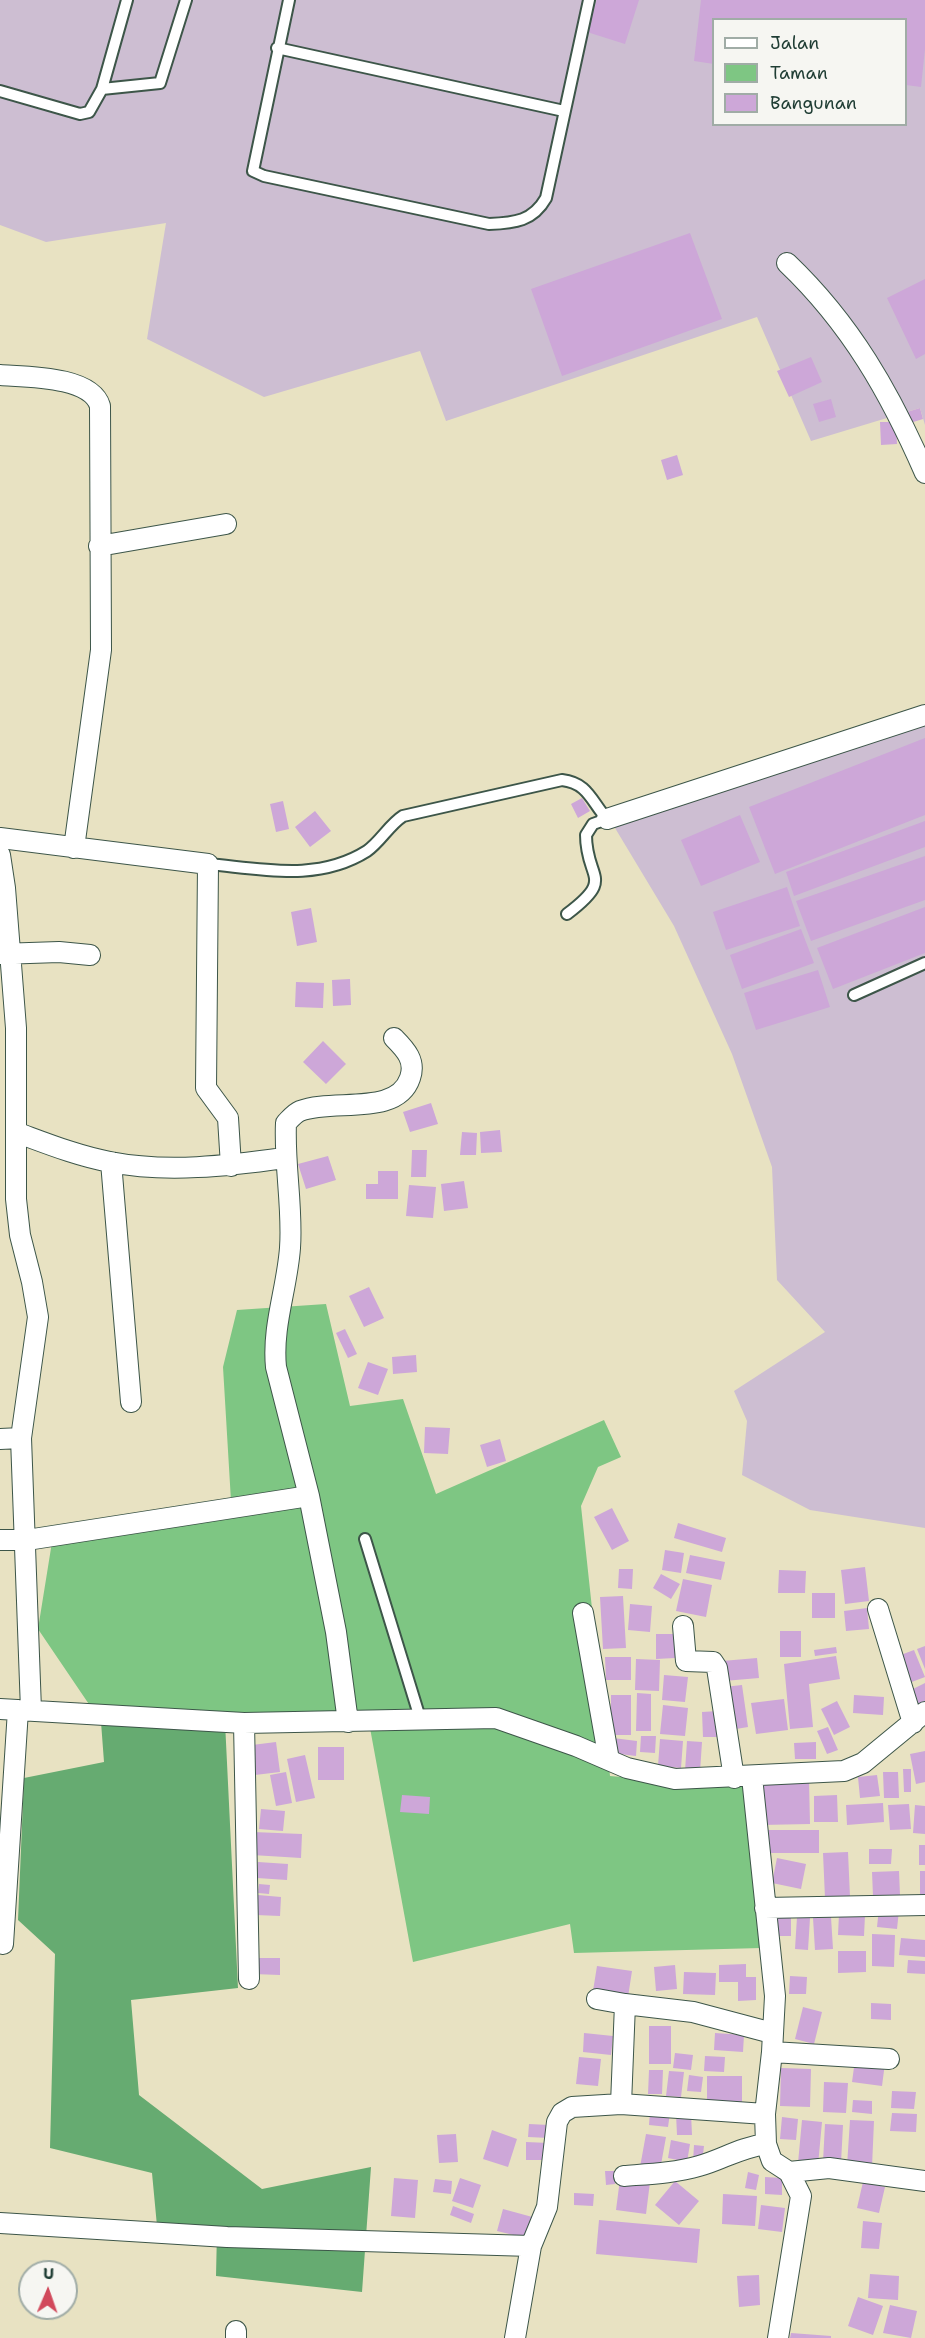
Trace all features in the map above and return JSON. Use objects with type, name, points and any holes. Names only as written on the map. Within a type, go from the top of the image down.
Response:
[{"type":"street","points":[[787,262],[835,312],[863,353],[896,411],[925,473]]},
{"type":"street","points":[[0,375],[76,384],[97,397],[100,414],[101,650],[74,848]]},
{"type":"street","points":[[99,546],[226,524]]},
{"type":"street","points":[[607,819],[925,715]]},
{"type":"street","points":[[0,838],[208,864],[206,1088],[228,1118],[231,1166]]},
{"type":"street","points":[[0,855],[8,1030],[18,1133],[18,1217],[38,1317],[21,1438],[27,1539],[3,1944]]},
{"type":"street","points":[[5,953],[59,951],[90,956]]},
{"type":"street","points":[[348,1722],[336,1632],[309,1496],[285,1406],[274,1346],[289,1265],[291,1236],[285,1158],[286,1123],[299,1111],[332,1105],[386,1102],[399,1096],[407,1087],[413,1071],[412,1060],[394,1038]]},
{"type":"street","points":[[18,1133],[111,1162],[157,1166],[231,1166],[285,1158]]},
{"type":"street","points":[[111,1162],[130,1402]]},
{"type":"street","points":[[0,1439],[21,1438]]},
{"type":"street","points":[[0,1540],[27,1539],[309,1496]]},
{"type":"street","points":[[16,1710],[244,1723],[496,1718],[627,1768],[675,1779],[743,1777],[853,1768],[919,1718],[878,1609]]},
{"type":"street","points":[[583,1613],[609,1760]]},
{"type":"street","points":[[683,1626],[686,1661],[713,1662],[717,1668],[743,1777],[765,1908],[775,1996],[765,2114],[766,2144],[772,2160],[789,2172],[801,2196],[778,2338]]},
{"type":"street","points":[[244,1723],[249,1979]]},
{"type":"street","points":[[765,1908],[925,1905]]},
{"type":"street","points":[[597,1999],[625,2004],[670,2007],[772,2043],[889,2059]]},
{"type":"street","points":[[621,2104],[625,2004]]},
{"type":"street","points":[[515,2338],[531,2246],[547,2207],[557,2122],[562,2113],[572,2107],[621,2104],[765,2114]]},
{"type":"street","points":[[624,2176],[663,2173],[699,2166],[742,2148],[766,2144]]},
{"type":"street","points":[[789,2172],[829,2168],[925,2181]]},
{"type":"street","points":[[0,2223],[227,2237],[531,2246]]},
{"type":"lane","points":[[0,91],[80,114],[89,112],[102,89],[127,0]]},
{"type":"lane","points":[[102,89],[160,83],[186,0]]},
{"type":"lane","points":[[289,0],[252,167],[253,171],[264,176],[489,224],[521,220],[538,211],[546,198],[589,0]]},
{"type":"lane","points":[[278,48],[564,111]]},
{"type":"lane","points":[[208,864],[299,872],[318,871],[367,851],[391,824],[403,816],[562,780],[582,785],[607,819],[593,824],[585,835],[595,870],[594,887],[589,897],[567,914]]},
{"type":"lane","points":[[854,995],[925,963]]},
{"type":"lane","points":[[365,1539],[420,1718]]},
{"type":"shaded area","points":[[0,0],[925,0],[925,425],[920,408],[811,441],[757,317],[446,421],[420,351],[264,397],[147,339],[166,223],[46,242],[0,225]]},
{"type":"shaded area","points":[[925,704],[925,1528],[810,1510],[742,1475],[747,1421],[734,1391],[825,1332],[777,1280],[772,1167],[732,1054],[674,926],[612,823]]},
{"type":"green space","points":[[326,1304],[350,1406],[403,1399],[436,1494],[604,1420],[621,1457],[598,1467],[581,1506],[610,1776],[743,1787],[761,1948],[574,1953],[570,1924],[413,1962],[370,1728],[101,1722],[38,1629],[52,1542],[231,1501],[223,1367],[237,1310]]},
{"type":"green space","points":[[101,1722],[225,1722],[238,1988],[131,2000],[139,2095],[262,2189],[371,2167],[362,2292],[216,2276],[217,2231],[157,2226],[152,2173],[50,2148],[55,1954],[18,1920],[24,1778],[104,1762]]},
{"type":"building","points":[[597,0],[639,0],[625,44],[587,32]]},
{"type":"building","points":[[701,0],[925,0],[925,49],[921,87],[907,85],[907,18],[712,18],[712,64],[694,61]]},
{"type":"building","points":[[690,233],[722,319],[562,376],[531,289]]},
{"type":"building","points":[[925,279],[925,354],[916,359],[887,298]]},
{"type":"building","points":[[811,357],[822,382],[789,397],[777,371]]},
{"type":"building","points":[[831,399],[836,417],[819,422],[813,404]]},
{"type":"building","points":[[920,408],[923,419],[910,423],[907,412]]},
{"type":"building","points":[[880,422],[896,422],[897,444],[881,445]]},
{"type":"building","points":[[677,455],[683,475],[667,480],[661,460]]},
{"type":"building","points":[[925,738],[925,815],[775,874],[749,807]]},
{"type":"building","points":[[582,798],[590,811],[578,818],[571,804]]},
{"type":"building","points":[[283,801],[289,829],[276,832],[270,804]]},
{"type":"building","points":[[315,811],[331,831],[310,847],[295,827]]},
{"type":"building","points":[[740,815],[760,862],[701,886],[681,840]]},
{"type":"building","points":[[925,821],[925,847],[794,896],[786,872]]},
{"type":"building","points":[[925,856],[925,900],[811,941],[796,901]]},
{"type":"building","points":[[787,887],[800,926],[726,950],[713,912]]},
{"type":"building","points":[[925,907],[925,953],[833,989],[817,948]]},
{"type":"building","points":[[311,908],[317,942],[297,946],[291,912]]},
{"type":"building","points":[[801,929],[814,963],[742,989],[730,955]]},
{"type":"building","points":[[818,970],[830,1007],[756,1030],[744,993]]},
{"type":"building","points":[[350,979],[351,1005],[333,1006],[332,980]]},
{"type":"building","points":[[296,982],[324,983],[323,1008],[295,1007]]},
{"type":"building","points":[[323,1041],[346,1064],[326,1084],[303,1062]]},
{"type":"building","points":[[431,1103],[438,1124],[410,1132],[403,1112]]},
{"type":"building","points":[[500,1130],[502,1152],[481,1153],[480,1132]]},
{"type":"building","points":[[462,1132],[477,1133],[476,1155],[460,1155]]},
{"type":"building","points":[[412,1150],[427,1150],[426,1177],[411,1177]]},
{"type":"building","points":[[328,1156],[336,1180],[306,1189],[298,1164]]},
{"type":"building","points":[[378,1171],[398,1171],[398,1199],[366,1199],[366,1184],[378,1184]]},
{"type":"building","points":[[464,1181],[468,1208],[444,1211],[441,1184]]},
{"type":"building","points":[[409,1185],[436,1187],[433,1218],[406,1216]]},
{"type":"building","points":[[369,1287],[384,1318],[364,1327],[349,1296]]},
{"type":"building","points":[[345,1329],[357,1354],[348,1358],[336,1333]]},
{"type":"building","points":[[416,1355],[417,1372],[393,1374],[392,1357]]},
{"type":"building","points":[[368,1362],[388,1369],[378,1395],[358,1388]]},
{"type":"building","points":[[425,1427],[450,1428],[448,1454],[424,1453]]},
{"type":"building","points":[[500,1439],[506,1461],[487,1467],[480,1445]]},
{"type":"building","points":[[612,1508],[629,1541],[612,1550],[594,1517]]},
{"type":"building","points":[[678,1523],[726,1538],[722,1552],[674,1538]]},
{"type":"building","points":[[665,1550],[684,1553],[681,1573],[662,1570]]},
{"type":"building","points":[[690,1555],[725,1562],[721,1580],[686,1573]]},
{"type":"building","points":[[865,1567],[869,1601],[845,1604],[841,1570]]},
{"type":"building","points":[[619,1569],[633,1569],[632,1589],[618,1588]]},
{"type":"building","points":[[779,1570],[806,1571],[805,1593],[778,1593]]},
{"type":"building","points":[[661,1574],[680,1584],[671,1599],[653,1588]]},
{"type":"building","points":[[683,1579],[712,1585],[706,1617],[676,1611]]},
{"type":"building","points":[[812,1593],[835,1593],[835,1618],[812,1618]]},
{"type":"building","points":[[623,1596],[626,1648],[603,1649],[600,1597]]},
{"type":"building","points":[[630,1604],[652,1606],[650,1632],[628,1630]]},
{"type":"building","points":[[867,1608],[869,1629],[846,1631],[844,1611]]},
{"type":"building","points":[[780,1631],[801,1631],[801,1657],[780,1657]]},
{"type":"building","points":[[656,1634],[675,1634],[675,1658],[656,1659]]},
{"type":"building","points":[[925,1646],[925,1669],[917,1649]]},
{"type":"building","points":[[836,1647],[837,1653],[815,1656],[814,1650]]},
{"type":"building","points":[[914,1650],[925,1677],[909,1683],[898,1656]]},
{"type":"building","points":[[836,1656],[840,1679],[809,1684],[813,1727],[790,1729],[784,1664]]},
{"type":"building","points":[[605,1657],[631,1657],[631,1680],[606,1680]]},
{"type":"building","points":[[757,1658],[759,1678],[724,1681],[722,1661]]},
{"type":"building","points":[[636,1659],[660,1660],[659,1691],[635,1690]]},
{"type":"building","points":[[664,1675],[688,1677],[685,1702],[662,1700]]},
{"type":"building","points":[[925,1683],[925,1701],[916,1705],[909,1691]]},
{"type":"building","points":[[742,1685],[748,1727],[730,1730],[724,1687]]},
{"type":"building","points":[[637,1693],[651,1694],[651,1731],[636,1731]]},
{"type":"building","points":[[611,1695],[631,1695],[631,1735],[611,1735]]},
{"type":"building","points":[[854,1695],[884,1697],[883,1715],[853,1713]]},
{"type":"building","points":[[784,1699],[788,1730],[756,1734],[751,1703]]},
{"type":"building","points":[[837,1701],[850,1727],[834,1735],[821,1709]]},
{"type":"building","points":[[663,1705],[688,1708],[685,1736],[660,1734]]},
{"type":"building","points":[[718,1711],[719,1737],[703,1737],[702,1712]]},
{"type":"building","points":[[828,1727],[838,1750],[827,1754],[817,1731]]},
{"type":"building","points":[[641,1736],[656,1736],[655,1753],[640,1752]]},
{"type":"building","points":[[613,1738],[637,1741],[636,1756],[611,1753]]},
{"type":"building","points":[[660,1739],[683,1741],[681,1768],[658,1766]]},
{"type":"building","points":[[687,1741],[702,1742],[700,1772],[685,1771]]},
{"type":"building","points":[[276,1742],[280,1772],[255,1775],[252,1745]]},
{"type":"building","points":[[816,1742],[816,1759],[795,1759],[794,1743]]},
{"type":"building","points":[[318,1747],[344,1747],[344,1780],[318,1780]]},
{"type":"building","points":[[925,1751],[925,1782],[916,1784],[910,1754]]},
{"type":"building","points":[[305,1755],[315,1798],[296,1802],[287,1759]]},
{"type":"building","points":[[903,1769],[911,1769],[911,1792],[904,1792]]},
{"type":"building","points":[[286,1772],[292,1803],[276,1806],[270,1775]]},
{"type":"building","points":[[883,1772],[898,1772],[899,1798],[884,1798]]},
{"type":"building","points":[[877,1775],[880,1796],[860,1798],[858,1777]]},
{"type":"building","points":[[809,1780],[810,1824],[761,1825],[760,1781]]},
{"type":"building","points":[[402,1795],[430,1797],[429,1814],[400,1812]]},
{"type":"building","points":[[837,1795],[838,1822],[814,1822],[814,1796]]},
{"type":"building","points":[[883,1803],[884,1822],[847,1825],[846,1805]]},
{"type":"building","points":[[909,1804],[911,1829],[890,1830],[888,1805]]},
{"type":"building","points":[[915,1805],[925,1806],[925,1834],[913,1833]]},
{"type":"building","points":[[261,1809],[285,1811],[283,1831],[259,1829]]},
{"type":"building","points":[[766,1830],[819,1830],[819,1853],[766,1853]]},
{"type":"building","points":[[253,1832],[302,1834],[301,1858],[252,1855]]},
{"type":"building","points":[[919,1845],[925,1845],[925,1865],[919,1865]]},
{"type":"building","points":[[869,1849],[892,1849],[891,1864],[869,1864]]},
{"type":"building","points":[[848,1852],[850,1897],[825,1898],[823,1853]]},
{"type":"building","points":[[777,1858],[806,1864],[801,1889],[772,1883]]},
{"type":"building","points":[[258,1862],[288,1864],[287,1880],[257,1878]]},
{"type":"building","points":[[899,1871],[900,1895],[873,1896],[872,1872]]},
{"type":"building","points":[[920,1871],[925,1871],[925,1896],[920,1896]]},
{"type":"building","points":[[259,1884],[270,1885],[269,1894],[258,1893]]},
{"type":"building","points":[[258,1895],[281,1897],[280,1916],[256,1915]]},
{"type":"building","points":[[879,1908],[899,1910],[897,1929],[877,1927]]},
{"type":"building","points":[[839,1914],[865,1915],[864,1936],[838,1935]]},
{"type":"building","points":[[797,1917],[810,1918],[808,1950],[795,1949]]},
{"type":"building","points":[[831,1917],[833,1949],[815,1950],[813,1918]]},
{"type":"building","points":[[772,1918],[791,1918],[791,1936],[772,1936]]},
{"type":"building","points":[[872,1934],[895,1935],[894,1967],[872,1966]]},
{"type":"building","points":[[901,1938],[925,1940],[925,1957],[899,1955]]},
{"type":"building","points":[[838,1951],[866,1951],[866,1972],[838,1973]]},
{"type":"building","points":[[253,1958],[280,1958],[280,1975],[253,1974]]},
{"type":"building","points":[[908,1960],[925,1961],[925,1974],[907,1973]]},
{"type":"building","points":[[746,1964],[746,1977],[756,1977],[756,2000],[738,2001],[738,1982],[719,1982],[719,1965]]},
{"type":"building","points":[[675,1965],[677,1989],[656,1991],[654,1967]]},
{"type":"building","points":[[597,1966],[632,1971],[628,1997],[593,1991]]},
{"type":"building","points":[[684,1972],[716,1973],[715,1995],[683,1994]]},
{"type":"building","points":[[790,1976],[807,1977],[806,1994],[789,1994]]},
{"type":"building","points":[[871,2003],[891,2004],[891,2020],[871,2019]]},
{"type":"building","points":[[803,2007],[822,2012],[814,2044],[795,2039]]},
{"type":"building","points":[[649,2026],[671,2026],[671,2064],[649,2064]]},
{"type":"building","points":[[584,2033],[613,2036],[611,2055],[583,2052]]},
{"type":"building","points":[[715,2033],[744,2035],[743,2052],[714,2050]]},
{"type":"building","points":[[675,2053],[693,2055],[691,2070],[673,2068]]},
{"type":"building","points":[[705,2056],[725,2057],[724,2072],[704,2071]]},
{"type":"building","points":[[579,2057],[601,2059],[598,2086],[576,2084]]},
{"type":"building","points":[[855,2060],[885,2063],[882,2086],[852,2082]]},
{"type":"building","points":[[781,2068],[811,2069],[810,2107],[780,2106]]},
{"type":"building","points":[[649,2070],[663,2070],[662,2094],[648,2094]]},
{"type":"building","points":[[669,2071],[684,2072],[681,2097],[666,2096]]},
{"type":"building","points":[[689,2075],[703,2077],[701,2092],[687,2091]]},
{"type":"building","points":[[707,2076],[742,2076],[742,2102],[707,2102]]},
{"type":"building","points":[[824,2082],[848,2083],[846,2113],[823,2112]]},
{"type":"building","points":[[892,2091],[916,2092],[914,2109],[891,2108]]},
{"type":"building","points":[[853,2100],[872,2101],[872,2114],[852,2112]]},
{"type":"building","points":[[650,2111],[670,2113],[668,2127],[649,2125]]},
{"type":"building","points":[[691,2113],[692,2135],[677,2135],[676,2114]]},
{"type":"building","points":[[892,2113],[917,2114],[916,2132],[890,2131]]},
{"type":"building","points":[[782,2117],[798,2119],[796,2140],[780,2139]]},
{"type":"building","points":[[802,2120],[822,2122],[818,2165],[798,2163]]},
{"type":"building","points":[[850,2120],[874,2121],[872,2167],[847,2166]]},
{"type":"building","points":[[529,2124],[549,2125],[549,2138],[528,2137]]},
{"type":"building","points":[[825,2124],[843,2125],[841,2163],[823,2162]]},
{"type":"building","points":[[492,2130],[517,2139],[508,2167],[483,2159]]},
{"type":"building","points":[[456,2134],[458,2162],[439,2163],[437,2135]]},
{"type":"building","points":[[646,2134],[666,2137],[660,2170],[640,2167]]},
{"type":"building","points":[[671,2140],[690,2144],[687,2162],[668,2158]]},
{"type":"building","points":[[526,2142],[549,2143],[549,2160],[526,2160]]},
{"type":"building","points":[[694,2145],[704,2146],[702,2163],[693,2162]]},
{"type":"building","points":[[605,2171],[614,2171],[615,2184],[606,2185]]},
{"type":"building","points":[[748,2172],[759,2175],[756,2190],[745,2188]]},
{"type":"building","points":[[765,2177],[782,2178],[782,2195],[765,2194]]},
{"type":"building","points":[[394,2178],[418,2180],[415,2218],[391,2216]]},
{"type":"building","points":[[460,2178],[481,2185],[473,2208],[452,2201]]},
{"type":"building","points":[[435,2179],[452,2181],[451,2194],[433,2192]]},
{"type":"building","points":[[620,2179],[650,2182],[646,2214],[616,2210]]},
{"type":"building","points":[[675,2181],[699,2201],[679,2225],[655,2205]]},
{"type":"building","points":[[863,2182],[885,2187],[879,2213],[857,2208]]},
{"type":"building","points":[[574,2193],[594,2194],[593,2206],[574,2205]]},
{"type":"building","points":[[723,2194],[757,2196],[755,2226],[722,2224]]},
{"type":"building","points":[[761,2205],[785,2208],[782,2232],[758,2229]]},
{"type":"building","points":[[453,2206],[474,2214],[471,2223],[450,2215]]},
{"type":"building","points":[[503,2209],[536,2218],[530,2239],[497,2231]]},
{"type":"building","points":[[599,2220],[700,2229],[697,2263],[596,2254]]},
{"type":"building","points":[[863,2221],[882,2223],[879,2249],[861,2248]]},
{"type":"building","points":[[870,2274],[899,2276],[898,2300],[868,2298]]},
{"type":"building","points":[[759,2275],[760,2305],[739,2307],[737,2276]]},
{"type":"building","points":[[858,2297],[883,2306],[873,2335],[848,2326]]},
{"type":"building","points":[[890,2305],[917,2311],[911,2338],[883,2333]]},
{"type":"building","points":[[791,2333],[831,2336],[831,2338],[790,2338]]}]
